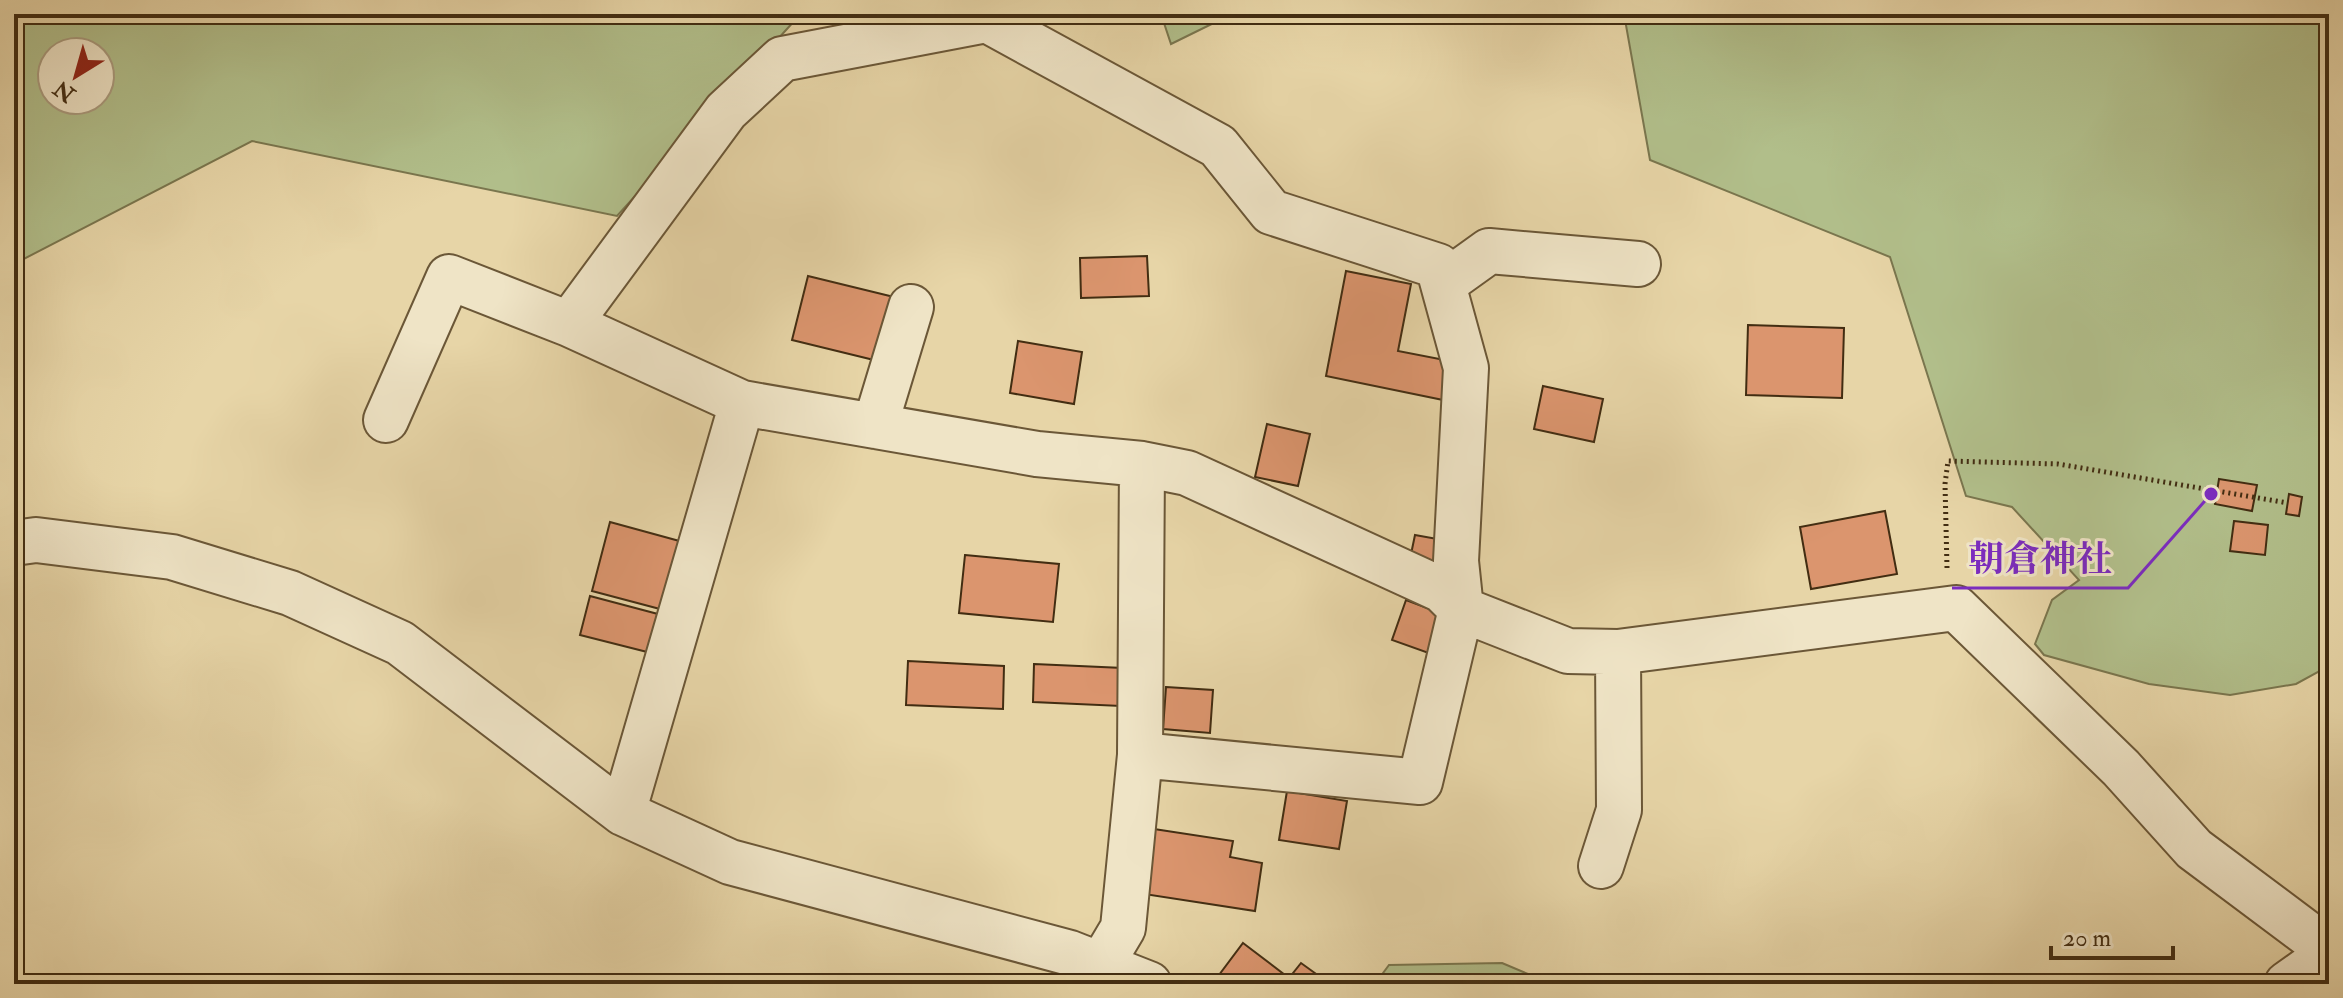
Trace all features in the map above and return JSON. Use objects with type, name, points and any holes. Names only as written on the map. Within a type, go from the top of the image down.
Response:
[{"type":"street","points":[[569,324],[726,111],[782,59],[988,17],[1218,146],[1271,212],[1438,266],[1466,368],[1456,561],[1461,609],[1420,782],[1140,755]]},
{"type":"street","points":[[1443,284],[1489,251],[1638,264]]},
{"type":"street","points":[[386,420],[449,277],[569,324],[742,403],[1037,454],[1142,464],[1187,473],[1442,590],[1461,609],[1568,651],[1618,652],[1956,608],[2121,768],[2194,849],[2329,952],[2287,984]]},
{"type":"street","points":[[875,426],[911,307]]},
{"type":"street","points":[[623,813],[742,403]]},
{"type":"street","points":[[1101,965],[1123,928],[1140,755],[1142,464]]},
{"type":"street","points":[[14,543],[36,540],[172,557],[290,593],[400,643],[623,813],[730,862],[1070,953],[1149,984]]},
{"type":"street","points":[[1601,866],[1619,810],[1618,652]]},
{"type":"path","points":[[1948,609],[1945,484],[1948,461],[2058,464],[2288,503]]},
{"type":"green space","points":[[14,14],[796,14],[796,19],[617,216],[252,141],[14,264]]},
{"type":"green space","points":[[1161,14],[1232,14],[1171,44]]},
{"type":"green space","points":[[1624,14],[2329,14],[2329,666],[2296,684],[2230,695],[2149,684],[2044,655],[2035,644],[2052,600],[2079,580],[2012,507],[1966,496],[1890,257],[1650,160]]},
{"type":"green space","points":[[1502,963],[1552,984],[1375,984],[1389,965]]},
{"type":"building","points":[[1147,256],[1149,296],[1081,298],[1080,258]]},
{"type":"building","points":[[1346,271],[1411,284],[1398,351],[1455,362],[1448,401],[1326,376]]},
{"type":"building","points":[[808,276],[894,297],[878,361],[792,340]]},
{"type":"building","points":[[1748,325],[1844,328],[1842,398],[1746,395]]},
{"type":"building","points":[[1018,341],[1082,352],[1074,404],[1010,393]]},
{"type":"building","points":[[1543,386],[1603,399],[1594,442],[1534,429]]},
{"type":"building","points":[[1267,424],[1310,434],[1298,486],[1255,477]]},
{"type":"building","points":[[2219,479],[2257,485],[2252,511],[2215,504]]},
{"type":"building","points":[[2289,494],[2302,497],[2299,516],[2286,514]]},
{"type":"building","points":[[1885,511],[1897,574],[1811,589],[1800,527]]},
{"type":"building","points":[[2234,521],[2268,525],[2265,555],[2230,551]]},
{"type":"building","points":[[610,522],[694,545],[675,613],[592,591]]},
{"type":"building","points":[[1415,535],[1443,540],[1439,564],[1410,559]]},
{"type":"building","points":[[965,555],[1059,564],[1053,622],[959,613]]},
{"type":"building","points":[[590,596],[673,618],[663,656],[580,635]]},
{"type":"building","points":[[1406,600],[1451,617],[1437,656],[1392,640]]},
{"type":"building","points":[[908,661],[1004,666],[1003,709],[906,705]]},
{"type":"building","points":[[1034,664],[1123,668],[1121,706],[1033,702]]},
{"type":"building","points":[[1166,687],[1213,690],[1210,733],[1163,729]]},
{"type":"building","points":[[1287,791],[1347,801],[1339,849],[1279,840]]},
{"type":"building","points":[[1154,829],[1233,841],[1230,857],[1262,863],[1255,911],[1144,894]]},
{"type":"building","points":[[1243,943],[1289,978],[1301,963],[1330,984],[1223,984],[1216,979]]},
{"type":"place","name":"朝倉神社","points":[[2211,494]]}]
